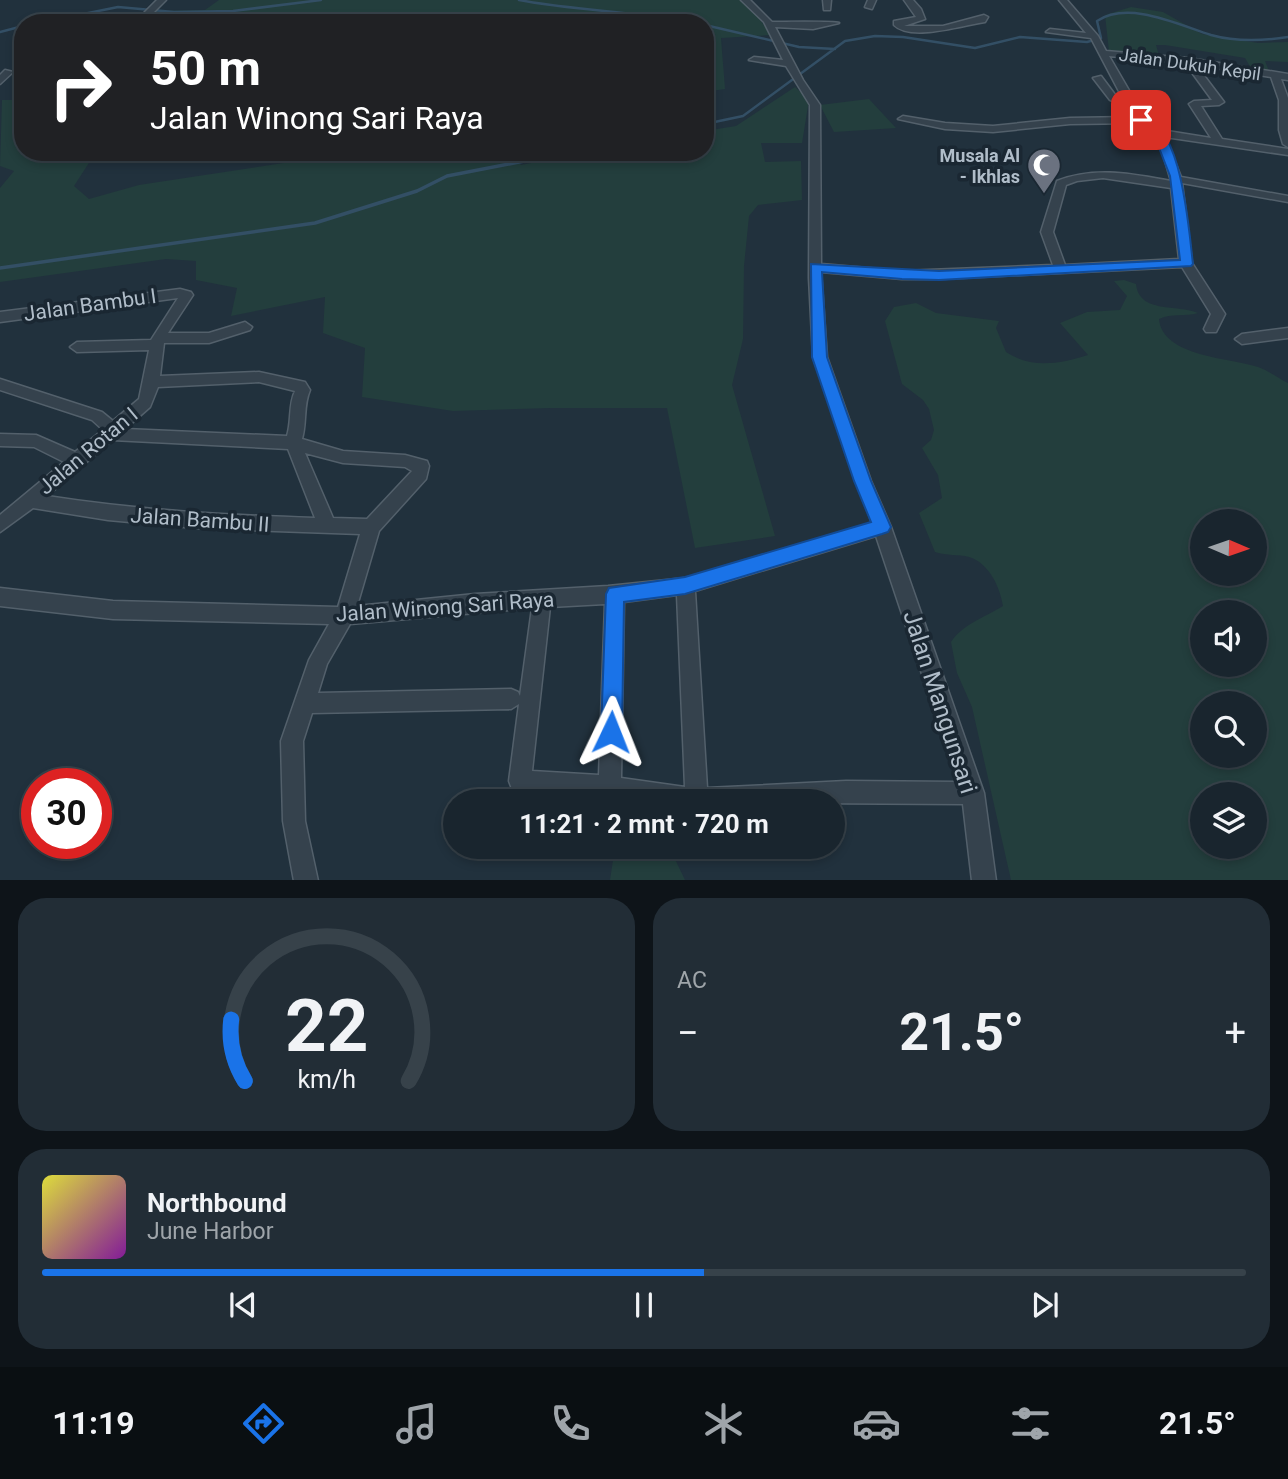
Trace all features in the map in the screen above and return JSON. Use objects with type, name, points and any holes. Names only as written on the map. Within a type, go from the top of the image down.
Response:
[{"type":"street","points":[[745,0],[770,24],[806,26],[835,23]]},
{"type":"street","points":[[908,0],[917,9],[921,19],[897,22],[902,28],[944,29],[969,20],[982,20],[984,17]]},
{"type":"street","points":[[1063,0],[1098,43],[1141,120],[1158,133],[1167,150],[1177,183],[1186,264],[1218,314],[1211,329]]},
{"type":"street","points":[[802,12],[806,26]]},
{"type":"street","name":"Jalan Mangunsari","points":[[770,24],[815,105],[815,267],[820,357],[882,527],[973,793],[984,880]]},
{"type":"street","name":"Jalan Dukuh Kepil","points":[[1050,32],[1188,61],[1288,77]]},
{"type":"street","points":[[754,60],[796,72]]},
{"type":"street","points":[[1188,61],[1219,102],[1194,104],[1219,142]]},
{"type":"street","points":[[0,81],[8,72]]},
{"type":"street","name":"Jalan Dukuh Kepil","points":[[1275,76],[1284,100],[1284,130],[1288,144]]},
{"type":"street","points":[[1098,78],[1113,98],[1132,106]]},
{"type":"street","points":[[903,119],[945,126],[993,129],[1070,121],[1141,120]]},
{"type":"street","points":[[1158,133],[1288,152]]},
{"type":"street","points":[[1061,270],[1046,232],[1061,183],[1081,176],[1177,183],[1288,199]]},
{"type":"street","points":[[815,267],[902,275],[1186,264]]},
{"type":"street","name":"Jalan Bambu I","points":[[0,317],[180,293]]},
{"type":"street","name":"Jalan Rotan I","points":[[0,526],[145,402],[158,342],[186,295],[180,293]]},
{"type":"street","points":[[77,347],[209,338],[245,327]]},
{"type":"street","points":[[1242,339],[1288,333]]},
{"type":"street","points":[[151,382],[259,377],[300,386],[303,390],[297,403],[298,425],[293,443],[327,525]]},
{"type":"street","points":[[0,384],[97,416],[113,432],[293,443],[343,457],[405,461],[421,466],[420,474],[371,527],[345,616],[319,660],[292,741],[294,821],[306,880]]},
{"type":"street","points":[[0,440],[36,441],[78,461]]},
{"type":"street","name":"Jalan Bambu II","points":[[30,500],[96,512],[195,521],[274,526],[371,527]]},
{"type":"street","name":"Jalan Winong Sari Raya","points":[[0,597],[113,610],[345,616],[685,586],[882,527]]},
{"type":"street","points":[[685,586],[696,789]]},
{"type":"street","points":[[610,787],[615,594]]},
{"type":"street","points":[[542,599],[520,781],[623,789]]},
{"type":"street","points":[[303,704],[512,699]]},
{"type":"street","points":[[845,792],[973,793]]},
{"type":"green space","points":[[219,0],[746,0],[771,35],[721,38],[725,89],[714,91],[714,14],[155,14],[157,11],[205,10]]},
{"type":"green space","points":[[1131,7],[1163,12],[1202,34],[1258,43],[1288,42],[1288,62],[1265,61],[1269,71],[1251,68],[1245,58],[1165,45],[1156,45],[1159,56],[1109,51],[1105,15]]},
{"type":"green space","points":[[795,87],[809,100],[802,143],[761,143],[765,162],[801,161],[802,200],[758,205],[749,216],[744,266],[743,339],[732,385],[775,536],[695,548],[667,408],[453,411],[362,397],[365,348],[323,333],[325,297],[231,316],[237,288],[196,280],[196,261],[166,259],[0,282],[0,188],[14,171],[0,166],[2,100],[14,100],[14,161],[90,161],[74,186],[89,199],[139,185],[290,161],[517,161],[521,165],[542,161],[714,161],[714,130],[736,126]]},
{"type":"green space","points":[[869,99],[896,128],[834,132],[820,105]]},
{"type":"green space","points":[[1124,280],[1136,284],[1144,300],[1152,304],[1198,313],[1159,319],[1163,332],[1185,349],[1258,367],[1288,383],[1288,880],[1011,880],[972,707],[957,673],[951,642],[968,626],[1003,606],[988,570],[976,560],[935,552],[919,513],[942,498],[938,475],[922,448],[931,440],[934,430],[929,409],[923,400],[902,384],[885,321],[894,307],[916,303],[936,313],[999,321],[996,328],[1006,352],[1036,363],[1067,361],[1088,355],[1060,323],[1087,312],[1120,310],[1127,296],[1114,281]]},
{"type":"green space","points":[[613,859],[675,859],[685,880],[610,880]]},
{"type":"waterway","points":[[83,14],[118,7],[174,12],[233,11],[321,0]]},
{"type":"waterway","points":[[519,0],[630,14]]},
{"type":"waterway","points":[[834,49],[845,41],[875,36],[903,37],[975,48],[1020,37],[1087,42],[1101,38],[1097,21],[1124,13],[1154,16],[1230,39],[1288,37]]},
{"type":"waterway","points":[[714,27],[799,47],[834,49]]},
{"type":"waterway","points":[[0,32],[14,28]]},
{"type":"waterway","points":[[714,122],[743,116],[834,49]]},
{"type":"waterway","points":[[0,268],[315,223],[417,191],[447,176],[524,161]]},
{"type":"place","name":"Musala Al - Ikhlas","points":[[1044,195]]},
{"type":"route","points":[[611,732],[615,594],[685,586],[882,527],[820,357],[815,267],[902,275],[939,275],[1186,264],[1175,176],[1167,150],[1158,133],[1141,120]]}]
